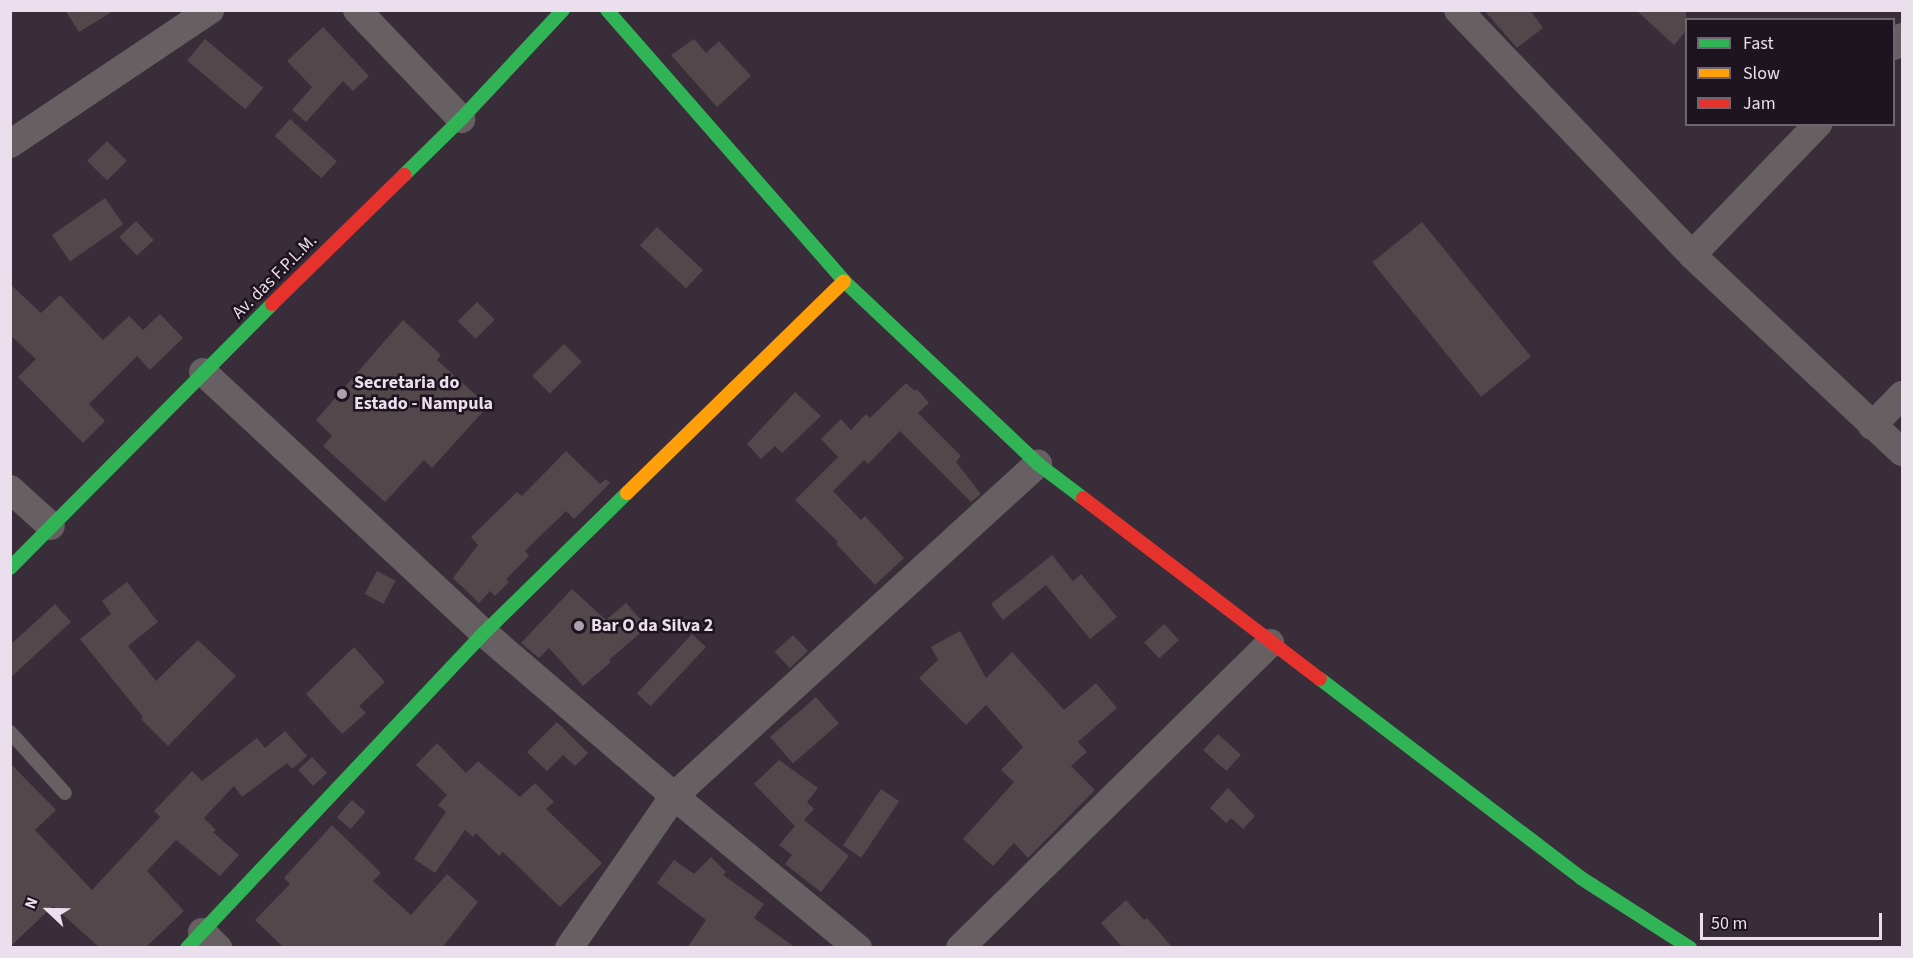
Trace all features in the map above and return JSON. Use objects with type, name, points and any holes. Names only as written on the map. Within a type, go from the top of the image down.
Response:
[{"type":"street","points":[[10,144],[210,10]]},
{"type":"street","points":[[357,10],[461,119]]},
{"type":"street","name":"Av. das F.P.L.M.","points":[[10,567],[203,372],[461,119],[563,10]]},
{"type":"street","points":[[607,10],[844,281],[1038,464],[1581,878],[1690,948]]},
{"type":"street","points":[[1458,10],[1692,255],[1902,452]]},
{"type":"street","points":[[1692,255],[1816,126]]},
{"type":"street","points":[[202,942],[484,633],[844,281]]},
{"type":"street","points":[[203,372],[484,633],[674,796],[858,948]]},
{"type":"street","points":[[1872,426],[1902,395]]},
{"type":"street","points":[[569,948],[674,796],[1038,464]]},
{"type":"street","points":[[10,489],[51,526]]},
{"type":"street","points":[[960,948],[1270,643]]},
{"type":"lane","points":[[10,732],[65,793]]},
{"type":"building","points":[[65,10],[115,10],[79,32]]},
{"type":"building","points":[[1484,10],[1530,10],[1543,28],[1517,48]]},
{"type":"building","points":[[1636,10],[1686,10],[1685,32],[1674,45]]},
{"type":"building","points":[[323,27],[369,76],[353,91],[343,81],[306,122],[292,110],[312,87],[287,61]]},
{"type":"building","points":[[205,39],[263,88],[245,109],[187,60]]},
{"type":"building","points":[[694,39],[706,53],[719,41],[751,76],[717,107],[671,55]]},
{"type":"building","points":[[290,119],[337,161],[321,178],[275,136]]},
{"type":"building","points":[[107,141],[127,161],[107,181],[87,161]]},
{"type":"building","points":[[105,198],[123,224],[70,261],[52,235]]},
{"type":"building","points":[[136,221],[154,240],[137,256],[119,237]]},
{"type":"building","points":[[1422,222],[1531,356],[1481,397],[1372,262]]},
{"type":"building","points":[[657,227],[703,270],[686,288],[640,245]]},
{"type":"building","points":[[10,284],[41,313],[60,295],[103,340],[129,316],[143,330],[160,314],[183,338],[150,370],[137,356],[89,404],[105,421],[83,443],[18,377],[36,359],[10,335]]},
{"type":"building","points":[[477,302],[495,320],[476,339],[458,321]]},
{"type":"building","points":[[403,320],[441,355],[437,360],[488,406],[432,468],[424,460],[385,502],[323,446],[332,436],[316,420]]},
{"type":"building","points":[[564,344],[582,362],[550,393],[532,376]]},
{"type":"building","points":[[906,383],[915,391],[917,389],[929,403],[918,413],[961,456],[956,462],[981,494],[971,502],[900,431],[868,464],[864,460],[833,491],[861,520],[865,516],[904,558],[875,585],[836,544],[838,542],[795,500],[838,457],[821,439],[841,419],[851,430],[866,414],[870,418]]},
{"type":"building","points":[[795,392],[821,416],[782,453],[775,446],[761,459],[747,444]]},
{"type":"building","points":[[566,451],[600,484],[606,479],[610,483],[574,519],[566,511],[525,551],[529,556],[506,579],[509,582],[495,596],[490,591],[479,603],[453,578],[478,545],[471,537],[517,492],[522,496]]},
{"type":"building","points":[[1052,555],[1073,581],[1081,574],[1117,617],[1090,639],[1046,585],[1003,620],[991,604]]},
{"type":"building","points":[[377,571],[396,581],[383,604],[365,594]]},
{"type":"building","points":[[127,582],[158,622],[128,646],[156,681],[198,640],[236,676],[168,746],[141,719],[143,717],[80,639],[111,614],[102,601]]},
{"type":"building","points":[[572,589],[606,620],[626,603],[647,627],[583,686],[549,648],[539,658],[521,643]]},
{"type":"building","points":[[55,604],[71,622],[10,678],[10,645]]},
{"type":"building","points":[[1164,624],[1179,640],[1159,659],[1144,642]]},
{"type":"building","points":[[960,631],[986,678],[1012,652],[1064,710],[1096,683],[1117,708],[1078,742],[1087,752],[1071,766],[1095,790],[1028,858],[1014,843],[993,866],[963,839],[1014,782],[1001,770],[1023,747],[986,705],[966,725],[919,678],[938,660],[931,647]]},
{"type":"building","points":[[692,634],[706,647],[651,706],[637,693]]},
{"type":"building","points":[[793,635],[808,651],[790,668],[775,652]]},
{"type":"building","points":[[354,647],[385,682],[359,706],[366,713],[342,734],[306,694]]},
{"type":"building","points":[[816,697],[839,723],[793,763],[770,737]]},
{"type":"building","points":[[557,722],[588,753],[575,766],[563,755],[547,771],[527,752]]},
{"type":"building","points":[[285,731],[307,756],[292,769],[287,763],[242,797],[234,786],[204,818],[216,830],[213,832],[239,855],[220,876],[176,840],[147,871],[184,911],[145,948],[100,948],[53,906],[10,947],[10,763],[56,810],[35,830],[92,890],[160,817],[154,811],[192,771],[202,781],[257,738],[265,748]]},
{"type":"building","points":[[1218,734],[1241,755],[1226,771],[1203,750]]},
{"type":"building","points":[[437,743],[466,773],[478,761],[520,797],[535,783],[554,802],[546,809],[602,863],[560,907],[503,852],[499,856],[476,833],[473,837],[465,830],[435,873],[414,859],[446,812],[438,805],[447,795],[416,765]]},
{"type":"building","points":[[312,757],[327,773],[313,786],[298,770]]},
{"type":"building","points":[[779,760],[818,788],[807,802],[814,809],[804,820],[849,856],[821,892],[785,864],[792,855],[779,845],[795,826],[754,784]]},
{"type":"building","points":[[1228,788],[1255,816],[1243,829],[1231,818],[1226,823],[1210,808]]},
{"type":"building","points":[[881,789],[899,801],[861,858],[843,845]]},
{"type":"building","points":[[352,800],[366,812],[350,829],[337,817]]},
{"type":"building","points":[[332,825],[381,873],[373,881],[411,915],[447,874],[478,902],[442,948],[284,948],[255,920],[290,884],[284,878]]},
{"type":"building","points":[[711,857],[726,872],[723,875],[764,904],[754,918],[796,948],[687,948],[706,920],[657,883],[674,860],[694,874]]},
{"type":"building","points":[[1126,900],[1144,920],[1147,918],[1173,948],[1123,948],[1101,923]]},
{"type":"traffic: fast","points":[[404,175],[461,119],[563,10]]},
{"type":"traffic: fast","points":[[607,10],[844,281],[1038,464],[1083,498]]},
{"type":"traffic: fast","points":[[10,568],[272,304]]},
{"type":"traffic: fast","points":[[187,948],[484,633],[627,493]]},
{"type":"traffic: fast","points":[[1320,679],[1581,878],[1690,948]]},
{"type":"traffic: slow","points":[[627,493],[844,281]]},
{"type":"traffic: jam","points":[[272,304],[404,175]]},
{"type":"traffic: jam","points":[[1083,498],[1320,679]]},
{"type":"place","name":"Secretaria do Estado - Nampula","points":[[342,394]]},
{"type":"place","name":"Bar O da Silva 2","points":[[579,626]]}]
